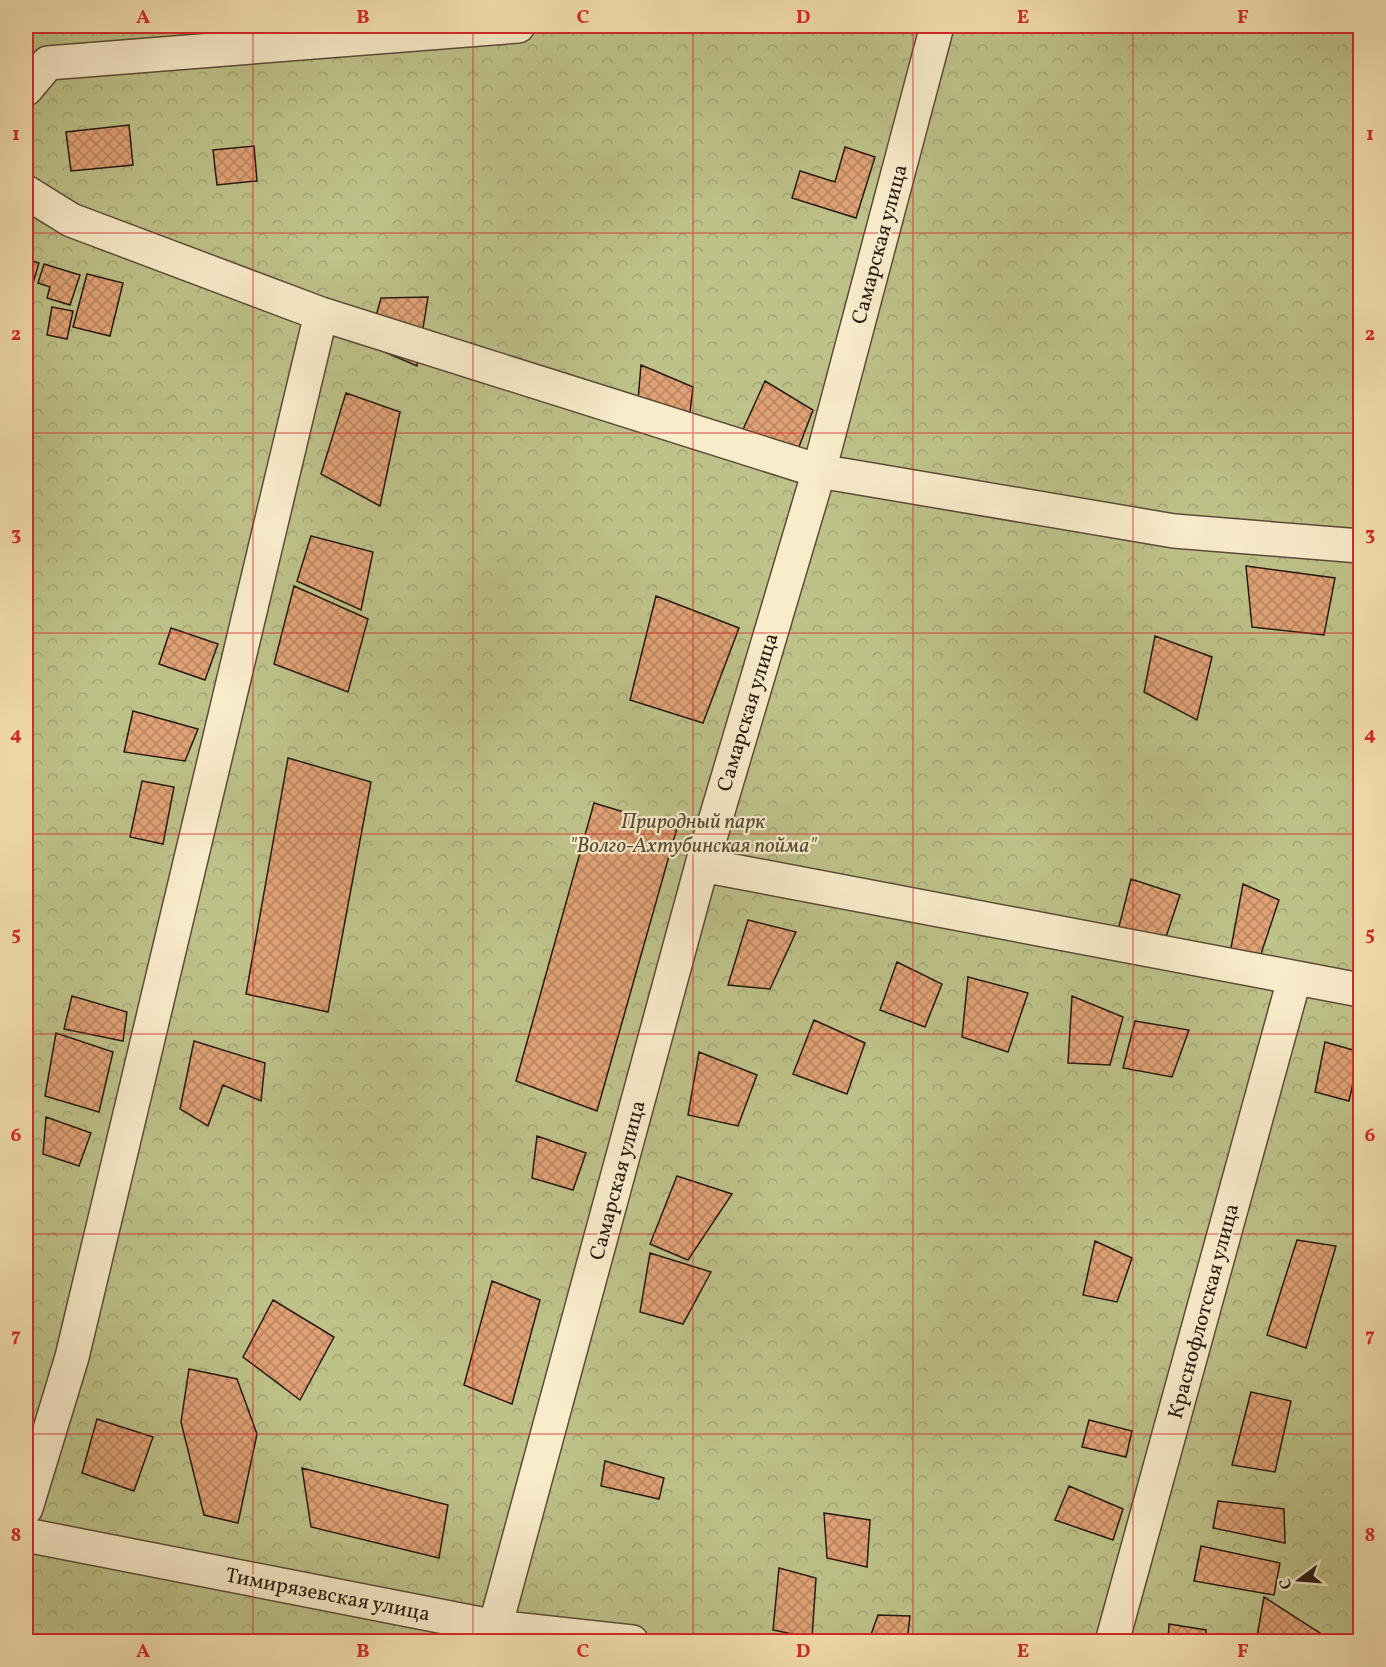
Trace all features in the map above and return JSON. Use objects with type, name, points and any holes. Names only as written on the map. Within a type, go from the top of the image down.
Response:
[{"type":"street","points":[[26,89],[48,63],[518,26]]},
{"type":"street","name":"Самарская улица","points":[[494,1634],[702,865],[819,471],[937,26]]},
{"type":"street","points":[[26,192],[71,220],[321,314],[819,471],[1174,531],[1360,546]]},
{"type":"street","points":[[26,1508],[72,1357],[321,314]]},
{"type":"street","points":[[702,865],[1294,980],[1360,990]]},
{"type":"street","name":"Краснофлотская улица","points":[[1112,1641],[1294,980]]},
{"type":"street","name":"Тимирязевская улица","points":[[26,1535],[494,1634],[632,1641]]},
{"type":"green space","name":"Природный парк \"Волго-Ахтубинская пойма\"","points":[[26,26],[1360,26],[1360,1641],[26,1641]]},
{"type":"building","points":[[129,125],[133,165],[71,171],[66,132]]},
{"type":"building","points":[[254,146],[257,181],[217,185],[213,150]]},
{"type":"building","points":[[845,147],[875,157],[856,218],[792,198],[800,171],[835,182]]},
{"type":"building","points":[[26,259],[39,263],[26,306]]},
{"type":"building","points":[[44,264],[80,275],[70,305],[47,298],[50,287],[38,283]]},
{"type":"building","points":[[87,274],[123,283],[110,336],[73,327]]},
{"type":"building","points":[[428,297],[417,366],[368,345],[381,298]]},
{"type":"building","points":[[52,307],[73,311],[67,339],[47,335]]},
{"type":"building","points":[[641,365],[693,387],[686,445],[636,424]]},
{"type":"building","points":[[765,381],[813,410],[797,452],[741,434]]},
{"type":"building","points":[[346,393],[400,412],[380,506],[321,474]]},
{"type":"building","points":[[311,536],[373,552],[361,610],[297,581]]},
{"type":"building","points":[[1246,566],[1335,578],[1324,635],[1252,627]]},
{"type":"building","points":[[294,586],[368,619],[348,692],[274,664]]},
{"type":"building","points":[[656,596],[739,628],[703,723],[630,700]]},
{"type":"building","points":[[171,628],[218,644],[205,680],[159,664]]},
{"type":"building","points":[[1155,636],[1212,657],[1197,720],[1144,692]]},
{"type":"building","points":[[133,711],[198,729],[185,761],[124,752]]},
{"type":"building","points":[[288,758],[371,782],[328,1012],[246,994]]},
{"type":"building","points":[[142,781],[174,787],[163,844],[130,837]]},
{"type":"building","points":[[594,803],[677,828],[597,1111],[516,1081]]},
{"type":"building","points":[[1131,879],[1180,895],[1158,961],[1111,958]]},
{"type":"building","points":[[1243,884],[1279,900],[1253,978],[1226,974]]},
{"type":"building","points":[[748,920],[796,932],[770,989],[728,985]]},
{"type":"building","points":[[897,962],[942,984],[925,1027],[880,1010]]},
{"type":"building","points":[[968,977],[1028,993],[1008,1052],[962,1037]]},
{"type":"building","points":[[72,996],[127,1012],[123,1041],[64,1029]]},
{"type":"building","points":[[1072,996],[1123,1017],[1110,1065],[1068,1063]]},
{"type":"building","points":[[814,1020],[865,1043],[847,1094],[793,1074]]},
{"type":"building","points":[[1135,1021],[1189,1030],[1172,1077],[1123,1068]]},
{"type":"building","points":[[56,1033],[113,1052],[99,1112],[45,1096]]},
{"type":"building","points":[[194,1041],[265,1063],[261,1101],[223,1085],[208,1126],[180,1109]]},
{"type":"building","points":[[1325,1042],[1360,1052],[1349,1101],[1315,1092]]},
{"type":"building","points":[[699,1052],[757,1075],[738,1126],[688,1115]]},
{"type":"building","points":[[46,1117],[91,1133],[79,1166],[43,1154]]},
{"type":"building","points":[[537,1136],[586,1153],[573,1190],[532,1178]]},
{"type":"building","points":[[677,1176],[732,1194],[688,1260],[650,1244]]},
{"type":"building","points":[[1297,1240],[1336,1246],[1306,1348],[1267,1335]]},
{"type":"building","points":[[1095,1241],[1132,1258],[1117,1302],[1083,1295]]},
{"type":"building","points":[[650,1253],[711,1272],[683,1324],[640,1312]]},
{"type":"building","points":[[492,1281],[540,1300],[512,1404],[464,1385]]},
{"type":"building","points":[[273,1300],[334,1337],[300,1400],[243,1357]]},
{"type":"building","points":[[189,1369],[237,1379],[257,1434],[238,1523],[204,1515],[181,1422]]},
{"type":"building","points":[[1251,1392],[1291,1401],[1275,1472],[1232,1465]]},
{"type":"building","points":[[97,1419],[153,1437],[134,1491],[82,1473]]},
{"type":"building","points":[[1089,1420],[1132,1431],[1126,1457],[1082,1447]]},
{"type":"building","points":[[605,1461],[664,1478],[659,1499],[601,1486]]},
{"type":"building","points":[[302,1468],[448,1505],[439,1558],[311,1527]]},
{"type":"building","points":[[1069,1486],[1123,1509],[1113,1540],[1055,1520]]},
{"type":"building","points":[[1218,1501],[1284,1509],[1285,1543],[1213,1528]]},
{"type":"building","points":[[824,1513],[870,1520],[867,1567],[827,1558]]},
{"type":"building","points":[[1201,1546],[1280,1563],[1274,1595],[1194,1581]]},
{"type":"building","points":[[779,1568],[816,1578],[812,1638],[773,1630]]},
{"type":"building","points":[[1264,1597],[1334,1642],[1256,1642]]},
{"type":"building","points":[[878,1615],[910,1616],[907,1642],[869,1640]]},
{"type":"building","points":[[1169,1624],[1206,1630],[1206,1642],[1168,1642]]}]
